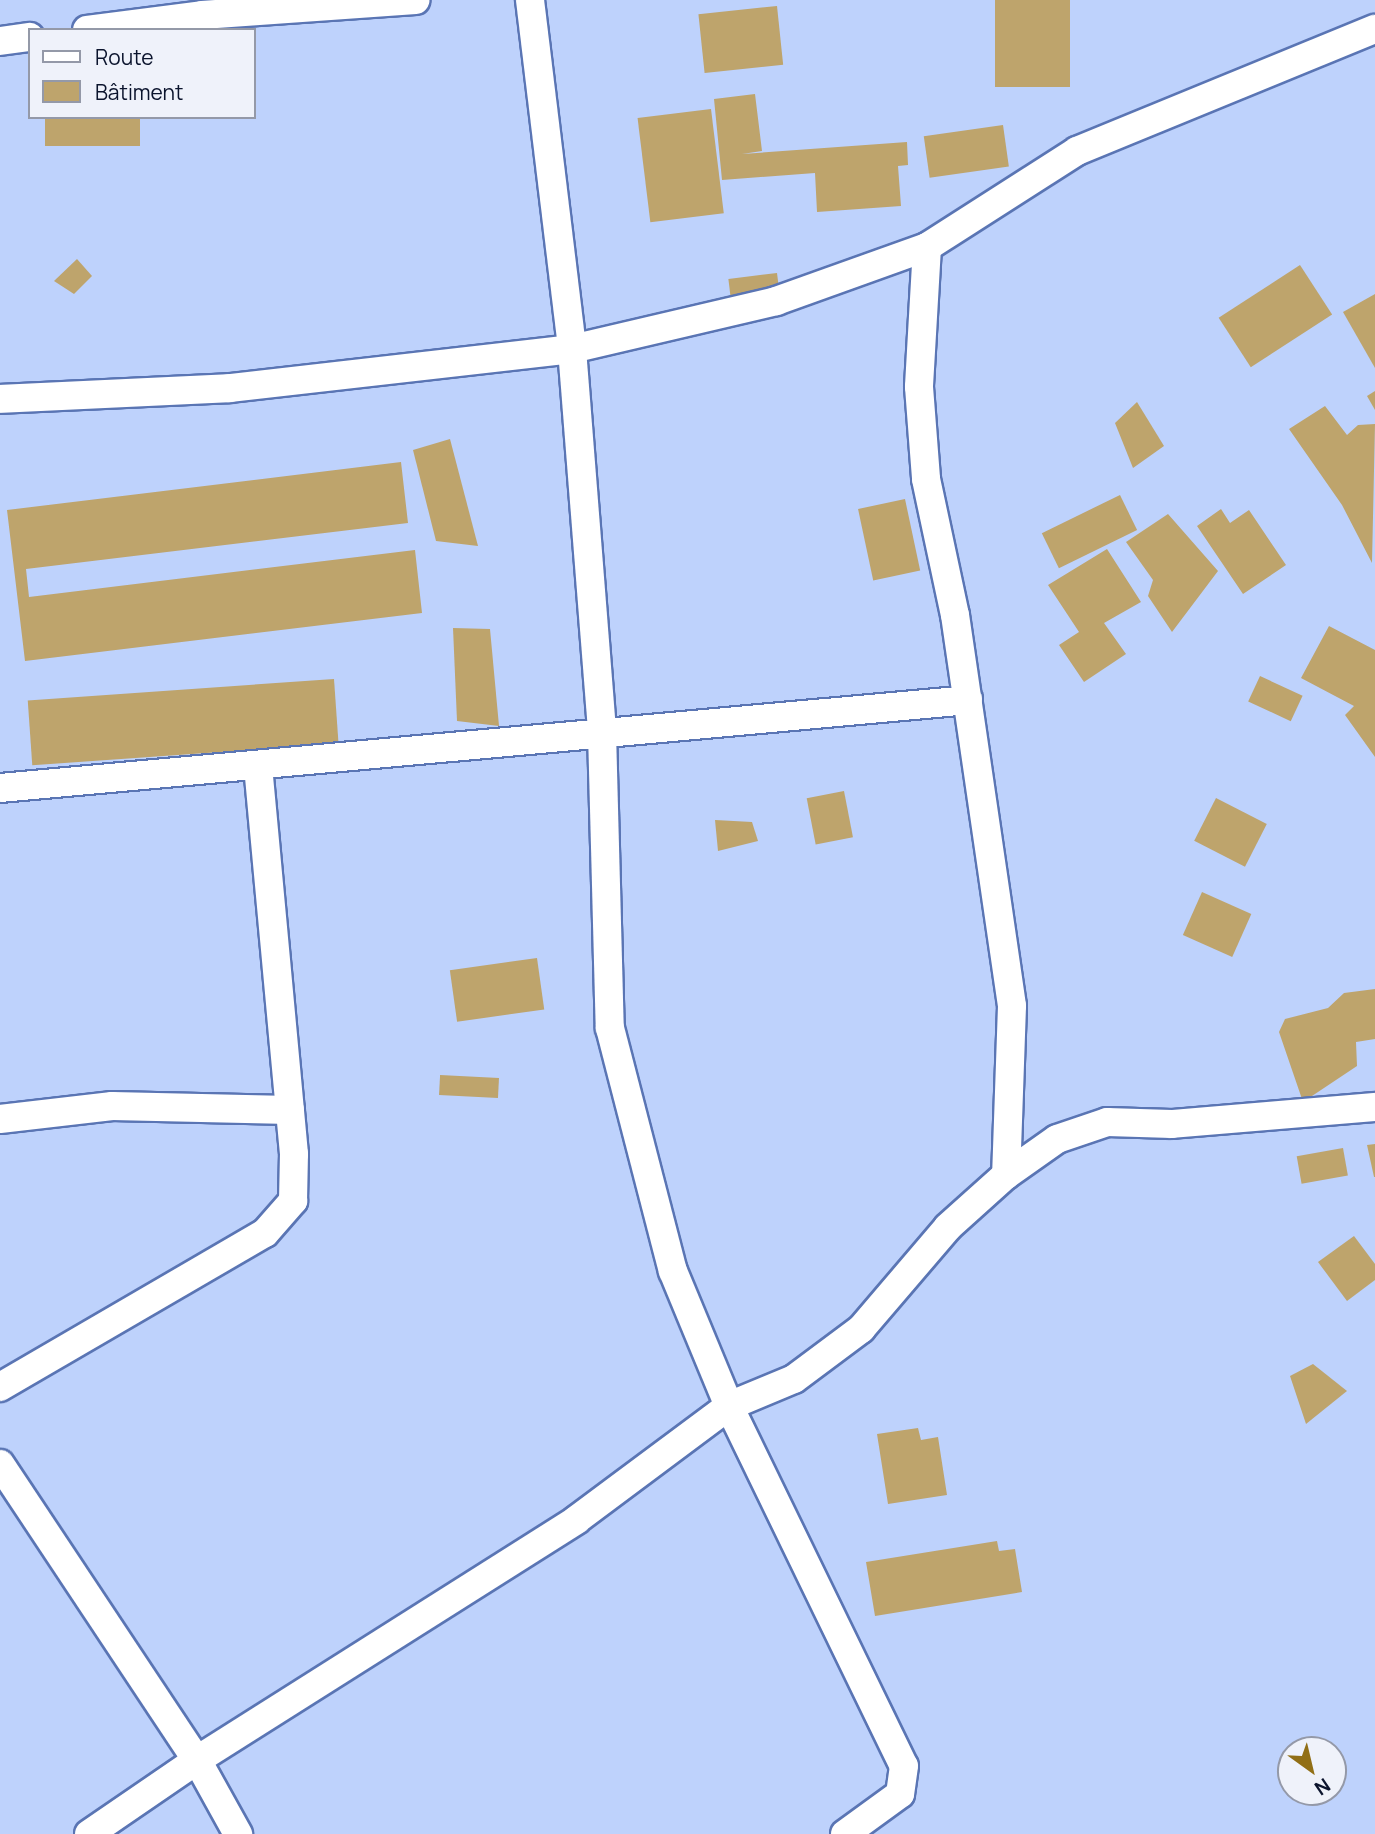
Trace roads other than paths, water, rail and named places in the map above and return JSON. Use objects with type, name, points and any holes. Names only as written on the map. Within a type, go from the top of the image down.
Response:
[{"type":"street","points":[[102,28],[201,15],[415,0]]},
{"type":"street","points":[[530,0],[572,349],[602,732],[610,1028],[673,1272],[729,1406],[904,1766],[900,1794],[845,1834]]},
{"type":"street","points":[[0,399],[230,388],[572,349],[776,301],[927,247],[1076,151],[1375,29]]},
{"type":"street","points":[[0,41],[28,37]]},
{"type":"street","points":[[927,247],[919,387],[926,479],[968,700],[1012,1006],[1006,1175]]},
{"type":"street","points":[[0,788],[968,700]]},
{"type":"street","points":[[0,1387],[265,1233],[293,1201],[290,1110],[258,766]]},
{"type":"street","points":[[0,1119],[112,1106],[290,1110]]},
{"type":"street","points":[[89,1834],[197,1760],[576,1520],[729,1406],[794,1379],[861,1329],[948,1227],[1006,1175],[1057,1139],[1107,1122],[1172,1124],[1375,1107]]},
{"type":"street","points":[[0,1464],[197,1760],[237,1834]]}]
